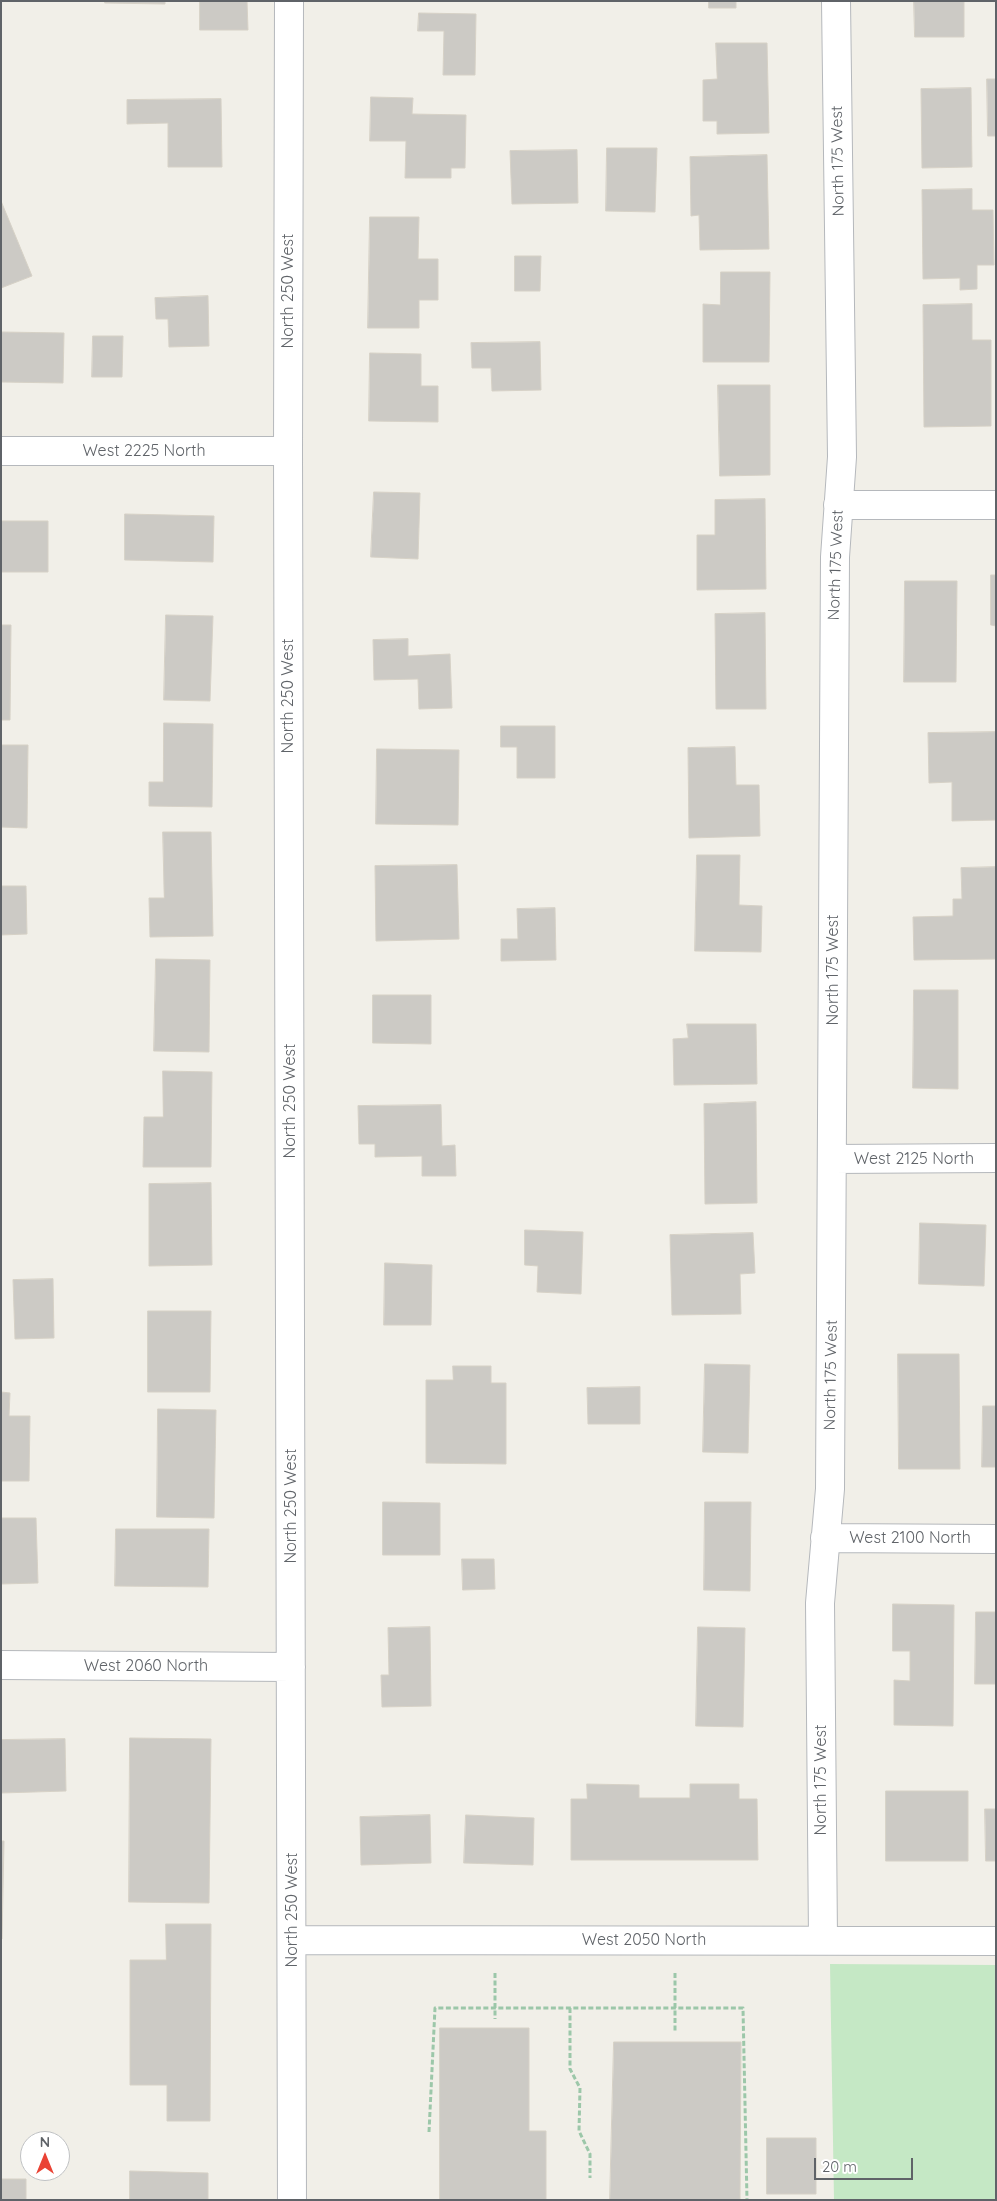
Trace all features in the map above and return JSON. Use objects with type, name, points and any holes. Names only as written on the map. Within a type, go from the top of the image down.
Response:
[{"type":"street","name":"North 250 West","points":[[289,1],[288,451],[292,2200]]},
{"type":"street","name":"North 175 West","points":[[823,1939],[820,1603],[830,1489],[834,567],[842,457],[836,1]]},
{"type":"street","name":"West 2225 North","points":[[1,451],[288,451]]},
{"type":"street","points":[[838,505],[996,505]]},
{"type":"street","name":"West 2125 North","points":[[832,1159],[996,1158]]},
{"type":"street","name":"West 2100 North","points":[[825,1538],[996,1539]]},
{"type":"street","name":"West 2060 North","points":[[1,1665],[292,1666]]},
{"type":"street","name":"West 2050 North","points":[[292,1940],[823,1939],[996,1941]]},
{"type":"path","points":[[495,1973],[495,2019]]},
{"type":"path","points":[[675,1973],[675,2031]]},
{"type":"path","points":[[429,2132],[435,2008],[743,2008],[747,2200]]},
{"type":"path","points":[[570,2008],[570,2068],[580,2088],[579,2131],[590,2154],[590,2178]]},
{"type":"green space","points":[[830,1964],[996,1965],[996,2200],[834,2200]]},
{"type":"building","points":[[105,1],[165,1],[165,4],[105,3]]},
{"type":"building","points":[[200,1],[247,1],[248,30],[200,30]]},
{"type":"building","points":[[709,1],[736,1],[736,8],[709,8]]},
{"type":"building","points":[[914,1],[964,1],[964,37],[915,37]]},
{"type":"building","points":[[419,13],[476,14],[475,75],[443,75],[444,31],[418,31]]},
{"type":"building","points":[[716,43],[767,43],[769,133],[717,134],[717,121],[703,121],[703,80],[717,79]]},
{"type":"building","points":[[987,79],[996,79],[996,136],[988,136]]},
{"type":"building","points":[[971,88],[972,167],[922,168],[921,89]]},
{"type":"building","points":[[371,97],[413,98],[412,114],[466,115],[465,168],[451,168],[451,178],[405,178],[406,141],[370,141]]},
{"type":"building","points":[[221,99],[222,167],[168,167],[168,123],[127,124],[127,100]]},
{"type":"building","points":[[607,148],[657,148],[655,212],[606,211]]},
{"type":"building","points":[[577,150],[578,203],[512,204],[510,151]]},
{"type":"building","points":[[767,155],[769,249],[700,250],[699,215],[691,216],[690,157]]},
{"type":"building","points":[[972,189],[972,210],[993,210],[994,265],[977,265],[977,289],[960,290],[960,278],[923,279],[922,190]]},
{"type":"building","points":[[1,201],[32,276],[1,288]]},
{"type":"building","points":[[370,217],[419,217],[418,259],[438,259],[438,300],[419,300],[419,328],[368,328]]},
{"type":"building","points":[[515,256],[541,256],[540,291],[515,291]]},
{"type":"building","points":[[721,272],[770,272],[769,362],[703,362],[703,304],[720,305]]},
{"type":"building","points":[[208,296],[209,346],[169,347],[168,319],[156,319],[155,298]]},
{"type":"building","points":[[972,304],[972,340],[991,340],[991,426],[924,427],[923,305]]},
{"type":"building","points":[[1,332],[64,333],[63,383],[1,382]]},
{"type":"building","points":[[93,336],[123,336],[122,377],[92,377]]},
{"type":"building","points":[[540,342],[541,390],[492,391],[491,368],[472,368],[471,343]]},
{"type":"building","points":[[370,353],[421,354],[421,386],[438,386],[438,422],[369,421]]},
{"type":"building","points":[[718,385],[770,385],[770,475],[720,476]]},
{"type":"building","points":[[374,492],[420,493],[418,559],[371,557]]},
{"type":"building","points":[[765,499],[766,589],[697,590],[697,535],[715,535],[715,500]]},
{"type":"building","points":[[125,514],[214,516],[213,562],[125,560]]},
{"type":"building","points":[[1,521],[48,521],[48,572],[1,572]]},
{"type":"building","points":[[991,575],[996,575],[996,626],[991,625]]},
{"type":"building","points":[[905,581],[957,581],[956,682],[904,682]]},
{"type":"building","points":[[765,613],[766,709],[716,709],[715,614]]},
{"type":"building","points":[[166,615],[213,616],[210,701],[164,700]]},
{"type":"building","points":[[1,625],[11,625],[10,720],[1,720]]},
{"type":"building","points":[[408,639],[408,656],[450,654],[452,708],[419,709],[418,679],[374,680],[373,640]]},
{"type":"building","points":[[164,723],[213,724],[212,807],[149,806],[149,782],[163,782]]},
{"type":"building","points":[[501,726],[555,726],[555,778],[517,778],[517,747],[501,747]]},
{"type":"building","points":[[996,732],[996,820],[952,821],[952,782],[929,783],[928,733]]},
{"type":"building","points":[[1,745],[28,745],[27,828],[1,827]]},
{"type":"building","points":[[735,747],[736,785],[759,785],[760,836],[689,838],[688,748]]},
{"type":"building","points":[[377,749],[459,750],[458,825],[376,824]]},
{"type":"building","points":[[163,832],[211,832],[213,936],[150,937],[149,898],[164,898]]},
{"type":"building","points":[[697,855],[740,855],[739,905],[762,906],[761,952],[695,951]]},
{"type":"building","points":[[457,865],[459,939],[376,941],[375,866]]},
{"type":"building","points":[[996,867],[996,959],[914,960],[913,917],[953,916],[953,899],[962,899],[961,868]]},
{"type":"building","points":[[1,886],[26,886],[27,934],[1,935]]},
{"type":"building","points":[[555,908],[556,960],[501,961],[501,939],[518,939],[517,909]]},
{"type":"building","points":[[156,959],[210,960],[209,1052],[154,1051]]},
{"type":"building","points":[[914,990],[958,990],[958,1089],[913,1088]]},
{"type":"building","points":[[373,995],[431,995],[431,1044],[373,1043]]},
{"type":"building","points":[[687,1024],[756,1024],[757,1084],[674,1085],[673,1039],[688,1038]]},
{"type":"building","points":[[163,1071],[212,1072],[211,1167],[143,1167],[144,1117],[163,1117]]},
{"type":"building","points":[[756,1102],[757,1203],[705,1204],[704,1104]]},
{"type":"building","points":[[441,1105],[442,1146],[455,1145],[456,1176],[422,1176],[422,1156],[375,1157],[375,1144],[359,1144],[358,1106]]},
{"type":"building","points":[[211,1183],[212,1265],[149,1266],[149,1184]]},
{"type":"building","points":[[920,1223],[986,1225],[984,1286],[919,1284]]},
{"type":"building","points":[[525,1230],[583,1232],[581,1294],[537,1292],[538,1266],[525,1265]]},
{"type":"building","points":[[753,1233],[755,1273],[740,1274],[741,1314],[672,1315],[670,1235]]},
{"type":"building","points":[[385,1263],[432,1265],[431,1325],[384,1325]]},
{"type":"building","points":[[53,1279],[54,1338],[15,1339],[13,1280]]},
{"type":"building","points":[[148,1311],[211,1311],[210,1392],[148,1392]]},
{"type":"building","points":[[898,1354],[959,1354],[960,1469],[899,1469]]},
{"type":"building","points":[[705,1364],[750,1365],[748,1453],[703,1452]]},
{"type":"building","points":[[453,1366],[491,1366],[491,1383],[506,1383],[506,1464],[426,1463],[426,1380],[453,1380]]},
{"type":"building","points":[[640,1387],[640,1424],[588,1424],[587,1388]]},
{"type":"building","points":[[1,1392],[10,1393],[9,1416],[30,1416],[29,1481],[1,1481]]},
{"type":"building","points":[[983,1406],[996,1406],[996,1467],[982,1467]]},
{"type":"building","points":[[158,1409],[216,1410],[214,1518],[157,1517]]},
{"type":"building","points":[[383,1502],[440,1503],[440,1555],[383,1555]]},
{"type":"building","points":[[705,1502],[751,1502],[750,1591],[704,1590]]},
{"type":"building","points":[[2,1518],[36,1518],[38,1583],[1,1584]]},
{"type":"building","points":[[116,1529],[209,1529],[208,1587],[115,1586]]},
{"type":"building","points":[[462,1559],[494,1559],[495,1589],[463,1590]]},
{"type":"building","points":[[893,1604],[954,1605],[953,1726],[894,1725],[894,1680],[910,1681],[910,1651],[893,1651]]},
{"type":"building","points":[[976,1612],[996,1612],[996,1684],[975,1684]]},
{"type":"building","points":[[430,1627],[431,1706],[382,1707],[381,1675],[389,1675],[388,1628]]},
{"type":"building","points":[[698,1627],[745,1628],[743,1727],[696,1726]]},
{"type":"building","points":[[130,1738],[211,1739],[209,1903],[129,1902]]},
{"type":"building","points":[[65,1739],[66,1791],[1,1793],[1,1740]]},
{"type":"building","points":[[587,1784],[639,1785],[639,1798],[690,1798],[690,1784],[739,1784],[739,1799],[757,1799],[758,1860],[571,1860],[571,1799],[587,1799]]},
{"type":"building","points":[[886,1791],[968,1791],[968,1861],[886,1861]]},
{"type":"building","points":[[985,1809],[996,1809],[996,1861],[986,1861]]},
{"type":"building","points":[[430,1815],[431,1863],[361,1865],[360,1817]]},
{"type":"building","points":[[466,1815],[534,1818],[533,1865],[464,1863]]},
{"type":"building","points":[[1,1841],[4,1841],[2,1939],[1,1939]]},
{"type":"building","points":[[166,1924],[211,1924],[210,2121],[167,2121],[167,2085],[130,2085],[130,1960],[166,1960]]},
{"type":"building","points":[[440,2028],[529,2028],[529,2131],[546,2131],[546,2200],[440,2200]]},
{"type":"building","points":[[614,2042],[741,2042],[740,2200],[610,2200]]},
{"type":"building","points":[[767,2138],[816,2138],[816,2194],[767,2194]]},
{"type":"building","points":[[130,2171],[208,2173],[208,2200],[130,2200]]},
{"type":"building","points":[[1,2179],[20,2179],[20,2181],[26,2181],[26,2200],[1,2200]]}]
